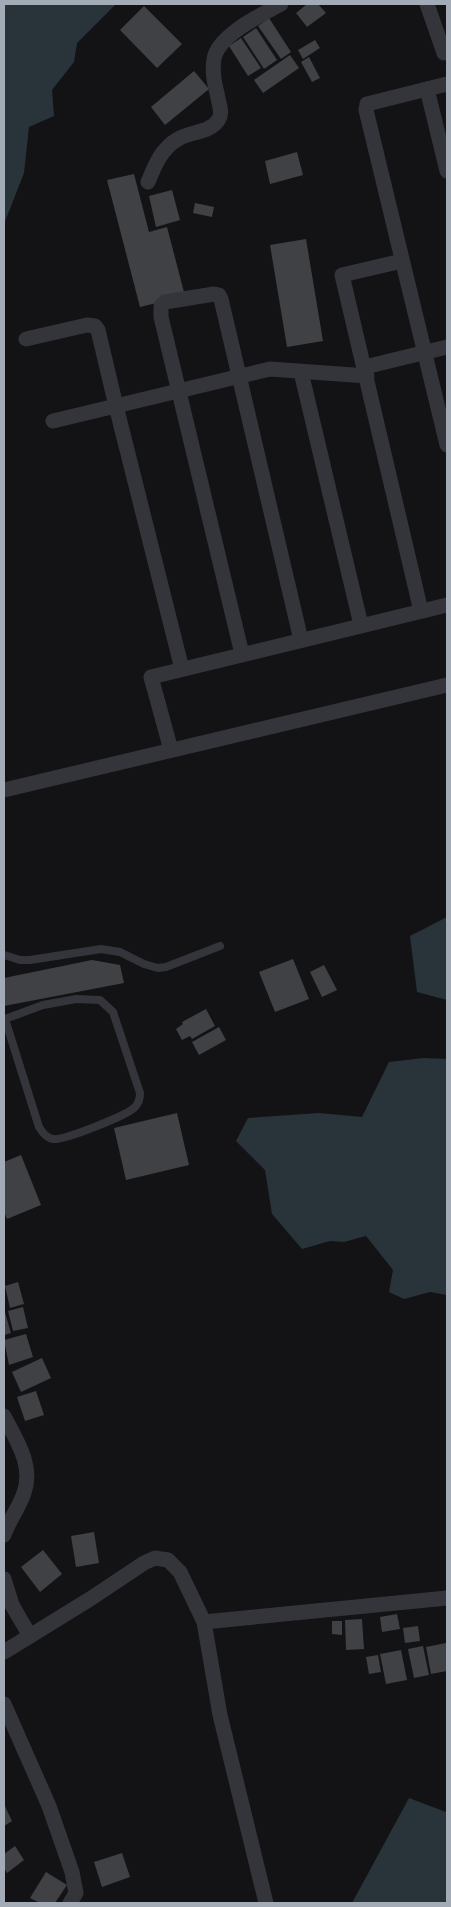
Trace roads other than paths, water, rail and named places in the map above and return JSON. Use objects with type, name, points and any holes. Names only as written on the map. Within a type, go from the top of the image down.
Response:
[{"type":"street","points":[[148,182],[162,153],[167,147],[180,138],[209,128],[219,119],[220,112],[215,86],[214,67],[214,57],[218,48],[240,28],[281,4]]},
{"type":"street","points":[[427,4],[444,52],[447,51]]},
{"type":"street","points":[[447,84],[367,104],[366,110],[447,445]]},
{"type":"street","points":[[427,89],[447,170]]},
{"type":"street","points":[[402,261],[342,275],[421,611]]},
{"type":"street","points":[[242,654],[161,317],[161,306],[165,302],[214,294],[219,295],[301,640]]},
{"type":"street","points":[[26,339],[87,325],[95,326],[98,330],[182,669]]},
{"type":"street","points":[[53,421],[270,369],[301,372],[366,372],[447,347]]},
{"type":"street","points":[[301,372],[362,625]]},
{"type":"street","points":[[170,750],[151,677],[447,604]]},
{"type":"street","points":[[4,790],[447,685]]},
{"type":"street","points":[[4,1416],[24,1457],[27,1475],[24,1493],[4,1535]]},
{"type":"street","points":[[4,1652],[144,1563],[155,1558],[168,1560],[180,1572],[204,1622],[220,1715],[266,1903]]},
{"type":"street","points":[[4,1578],[12,1605],[30,1636]]},
{"type":"street","points":[[204,1622],[447,1598]]},
{"type":"street","points":[[4,1704],[50,1806],[72,1872],[76,1894],[70,1903]]},
{"type":"lane","points":[[4,955],[20,960],[30,960],[100,949],[120,952],[144,964],[158,968],[166,967],[220,946]]},
{"type":"lane","points":[[76,999],[100,1000],[116,1019],[140,1093],[140,1101],[135,1108],[126,1113],[84,1131],[60,1139],[47,1137],[39,1127],[4,1019],[43,1005],[76,999]]}]
